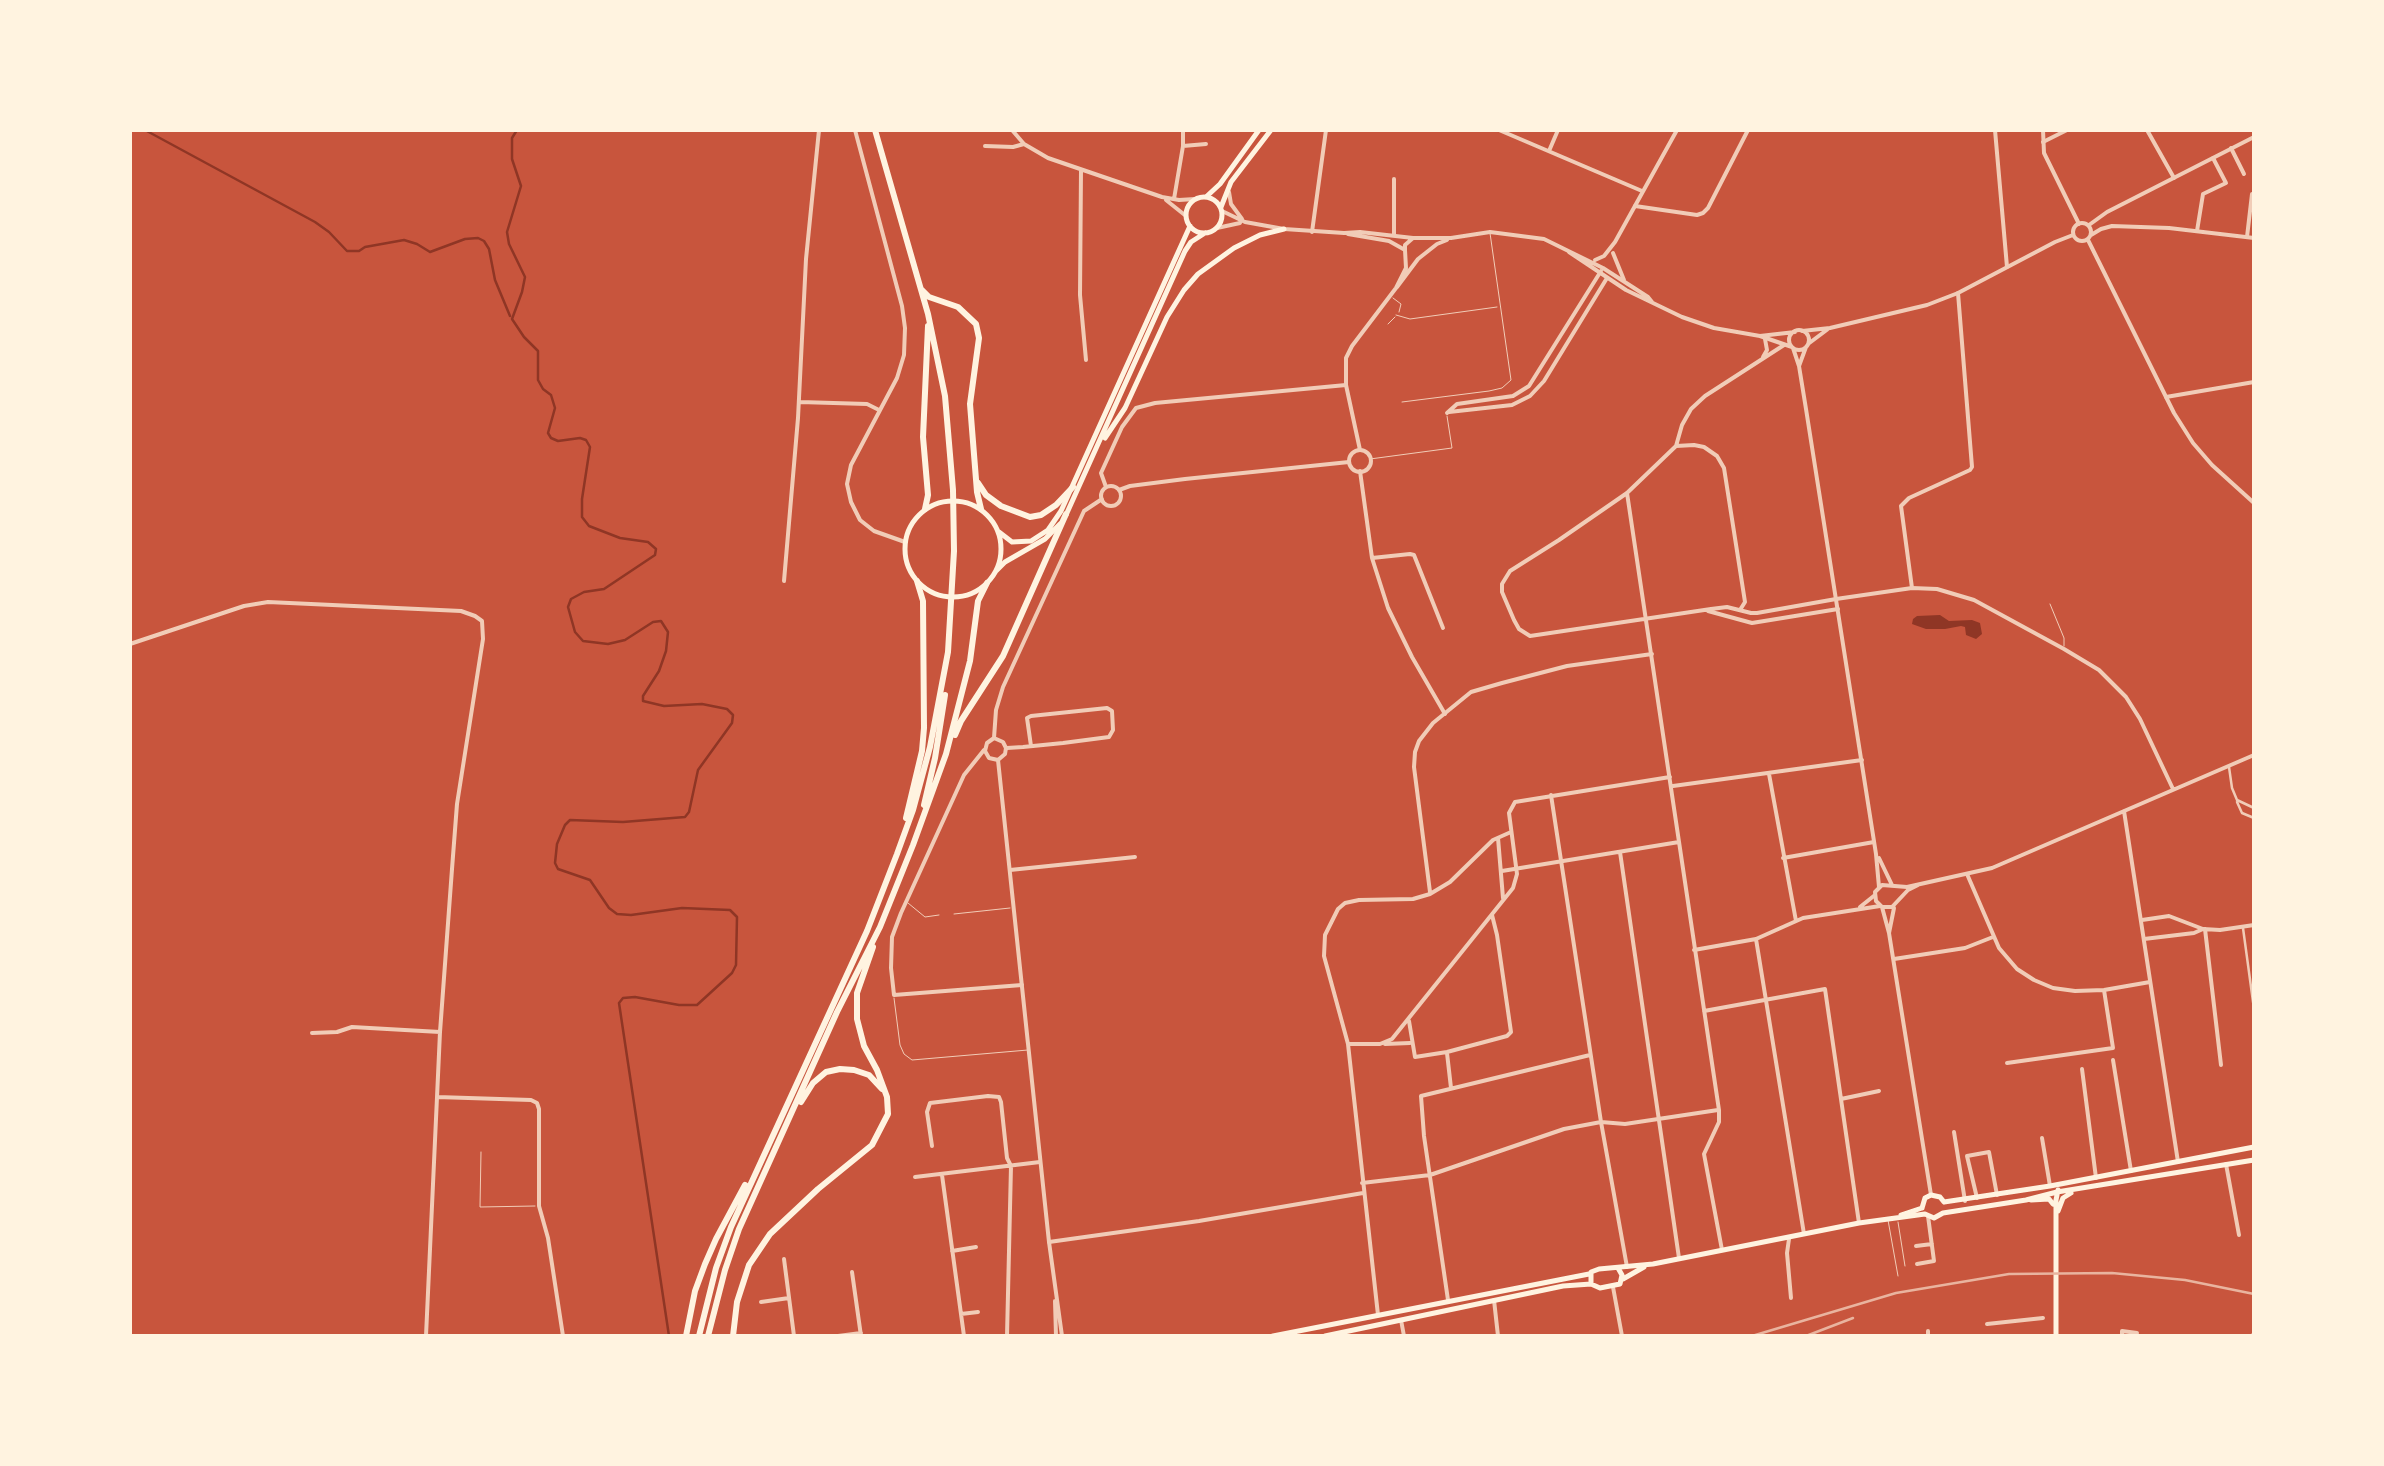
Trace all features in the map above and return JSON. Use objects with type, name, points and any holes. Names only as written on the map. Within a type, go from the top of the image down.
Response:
[{"type":"highway","points":[[874,130],[928,314],[945,396],[953,490],[954,551],[944,704],[913,845]]},
{"type":"highway","points":[[921,289],[958,307],[976,324],[980,338],[970,404],[981,509]]},
{"type":"highway","points":[[925,509],[928,314]]},
{"type":"highway","points":[[976,475],[986,495],[1001,506],[1030,517],[1056,505],[1074,486]]},
{"type":"highway","points":[[733,1336],[737,1302],[749,1265],[770,1234],[872,1145],[888,1114],[888,1096],[864,1046],[857,993],[946,754],[961,721],[1003,656],[1066,514]]},
{"type":"highway","points":[[897,854],[924,728],[923,601],[917,581]]},
{"type":"highway","points":[[946,754],[970,661],[978,600],[987,583]]},
{"type":"highway","points":[[699,1336],[766,1149],[897,854],[930,747],[948,652]]},
{"type":"highway","points":[[708,1336],[720,1269],[880,927]]},
{"type":"highway","points":[[789,1120],[813,1083],[826,1072],[840,1068],[868,1075],[888,1096]]},
{"type":"highway","points":[[686,1336],[695,1291],[710,1252],[766,1149]]},
{"type":"main road","points":[[1205,233],[1190,226],[1186,216],[1189,204],[1220,184],[1259,130]]},
{"type":"main road","points":[[996,571],[1002,545],[999,532],[981,509],[968,502],[938,502],[925,509],[908,529],[906,563],[917,581],[939,595],[952,597],[977,591],[1020,552],[1057,528],[1098,448],[1185,250],[1221,223],[1221,209],[1230,184],[1271,130]]},
{"type":"main road","points":[[1206,196],[1221,209]]},
{"type":"main road","points":[[999,532],[1017,543],[1031,541],[1048,530],[1057,518],[1190,226]]},
{"type":"main road","points":[[1098,448],[1125,408],[1167,317],[1184,290],[1198,274],[1234,248],[1284,229]]},
{"type":"main road","points":[[1944,1202],[2254,1148]]},
{"type":"main road","points":[[1274,1336],[1590,1274],[1598,1269],[1647,1265],[1859,1223],[1925,1213],[1937,1217],[2057,1192],[2254,1160]]},
{"type":"main road","points":[[2056,1333],[2057,1192],[2061,1186],[2078,1181]]},
{"type":"main road","points":[[2056,1215],[2063,1198],[2080,1189]]},
{"type":"main road","points":[[1925,1213],[1923,1201],[1931,1195],[1944,1202],[1942,1213]]},
{"type":"main road","points":[[2026,1200],[2049,1199],[2056,1215]]},
{"type":"main road","points":[[1324,1336],[1563,1286],[1610,1287],[1647,1265]]},
{"type":"main road","points":[[1618,1268],[1623,1279]]},
{"type":"main road","points":[[1590,1274],[1590,1284]]},
{"type":"street","points":[[784,581],[819,130]]},
{"type":"street","points":[[856,130],[905,328],[904,355],[896,378],[852,465],[847,484],[860,520],[874,531],[905,542]]},
{"type":"street","points":[[1012,130],[1024,144],[1048,158],[1162,197],[1195,199]]},
{"type":"street","points":[[1174,199],[1183,130]]},
{"type":"street","points":[[1312,232],[1326,130]]},
{"type":"street","points":[[1499,130],[1642,192]]},
{"type":"street","points":[[1549,151],[1558,130]]},
{"type":"street","points":[[1590,260],[1600,260],[1615,242],[1677,130]]},
{"type":"street","points":[[1635,206],[1702,213],[1748,130]]},
{"type":"street","points":[[1995,130],[2006,267]]},
{"type":"street","points":[[2043,130],[2044,153],[2079,224]]},
{"type":"street","points":[[2043,142],[2067,130]]},
{"type":"street","points":[[2147,130],[2174,178]]},
{"type":"street","points":[[2252,194],[2251,237],[2112,226],[2080,241],[2074,235],[2079,224],[2088,225],[2254,137]]},
{"type":"street","points":[[985,146],[1013,148],[1024,144]]},
{"type":"street","points":[[1183,146],[1206,144]]},
{"type":"street","points":[[2231,148],[2244,174]]},
{"type":"street","points":[[2197,231],[2202,194],[2226,183],[2213,158]]},
{"type":"street","points":[[1081,170],[1080,295],[1086,360]]},
{"type":"street","points":[[1394,178],[1394,235]]},
{"type":"street","points":[[1230,184],[1231,204],[1245,222]]},
{"type":"street","points":[[1162,197],[1186,216]]},
{"type":"street","points":[[1221,209],[1245,222],[1312,232],[1416,238],[1490,232],[1544,239],[1652,302]]},
{"type":"street","points":[[1217,228],[1245,222]]},
{"type":"street","points":[[2088,225],[2090,237],[2166,397],[2193,444],[2254,503]]},
{"type":"street","points":[[1344,233],[1389,241],[1418,258]]},
{"type":"street","points":[[1762,338],[1830,328],[1927,305],[2074,235]]},
{"type":"street","points":[[1360,450],[1346,385],[1345,367],[1352,346],[1418,258],[1452,238]]},
{"type":"street","points":[[1396,288],[1406,268],[1408,240],[1424,242],[1424,254]]},
{"type":"street","points":[[1615,242],[1615,262],[1627,284]]},
{"type":"street","points":[[1566,250],[1590,260],[1607,278],[1701,324],[1800,350],[1830,328]]},
{"type":"street","points":[[1447,412],[1456,404],[1514,396],[1529,386],[1613,254]]},
{"type":"street","points":[[1447,412],[1512,406],[1530,396],[1544,382],[1607,278]]},
{"type":"street","points":[[1912,588],[1903,503],[1972,467],[1958,292]]},
{"type":"street","points":[[1799,332],[1808,337],[1799,366]]},
{"type":"street","points":[[1799,332],[1790,338],[1799,366],[1876,854],[1879,886],[1864,905],[1855,909]]},
{"type":"street","points":[[1762,338],[1766,350],[1762,357]]},
{"type":"street","points":[[1784,344],[1705,396],[1682,425],[1676,446],[1627,493],[1510,571],[1502,592],[1524,634],[1538,636],[1727,607],[1757,613],[1912,588],[1964,595],[2099,670],[2126,697],[2140,719],[2173,789]]},
{"type":"street","points":[[2166,397],[2254,382]]},
{"type":"street","points":[[1106,488],[1101,473],[1122,426],[1136,408],[1346,385]]},
{"type":"street","points":[[799,402],[868,404],[879,410]]},
{"type":"street","points":[[1676,446],[1704,447],[1724,468],[1745,602],[1740,610]]},
{"type":"street","points":[[1360,450],[1370,459],[1367,468],[1360,472],[1349,462],[1352,454],[1360,450]]},
{"type":"street","points":[[1120,490],[1121,498],[1116,505],[1109,506],[1102,498],[1102,492],[1112,486],[1120,490],[1349,462]]},
{"type":"street","points":[[1360,472],[1372,558],[1388,608],[1445,714]]},
{"type":"street","points":[[1627,493],[1719,1110],[1719,1122],[1704,1154],[1722,1250]]},
{"type":"street","points":[[994,738],[1003,687],[1084,511],[1102,498]]},
{"type":"street","points":[[1372,558],[1414,556],[1443,628]]},
{"type":"street","points":[[130,644],[244,606],[268,602],[460,612],[482,621],[484,639],[457,804],[440,1032],[426,1336]]},
{"type":"street","points":[[1726,614],[1727,607]]},
{"type":"street","points":[[1704,610],[1752,623],[1838,609]]},
{"type":"street","points":[[1430,894],[1414,767],[1415,752],[1423,735],[1471,692],[1566,666],[1652,654]]},
{"type":"street","points":[[1006,748],[1031,746],[1109,737],[1113,730],[1112,711],[1107,708],[1030,716],[1027,718],[1031,746]]},
{"type":"street","points":[[994,738],[1006,748]]},
{"type":"street","points":[[994,738],[964,776],[892,937],[894,995],[1022,985]]},
{"type":"street","points":[[975,760],[998,760],[1006,748]]},
{"type":"street","points":[[985,749],[989,758]]},
{"type":"street","points":[[1879,886],[1918,885],[1992,868],[2254,755]]},
{"type":"street","points":[[998,760],[1059,1336]]},
{"type":"street","points":[[1671,786],[1862,760]]},
{"type":"street","points":[[2228,766],[2242,812],[2254,818]]},
{"type":"street","points":[[1768,774],[1796,920]]},
{"type":"street","points":[[1380,1044],[1392,1039],[1513,888],[1517,868],[1509,812],[1515,802],[1670,777]]},
{"type":"street","points":[[1550,795],[1600,1122],[1628,1267]]},
{"type":"street","points":[[2237,800],[2254,808]]},
{"type":"street","points":[[2124,811],[2178,1162]]},
{"type":"street","points":[[1378,1316],[1348,1044],[1323,943],[1338,910],[1352,900],[1413,899],[1430,894],[1450,882],[1498,837],[1510,832]]},
{"type":"street","points":[[1498,837],[1504,898]]},
{"type":"street","points":[[1502,871],[1679,842]]},
{"type":"street","points":[[1784,858],[1874,842]]},
{"type":"street","points":[[1620,852],[1679,1258]]},
{"type":"street","points":[[1876,854],[1899,899]]},
{"type":"street","points":[[1010,870],[1134,858]]},
{"type":"street","points":[[1967,874],[1993,937],[2017,969],[2034,980],[2076,991],[2150,982]]},
{"type":"street","points":[[1890,932],[1894,906],[1918,885]]},
{"type":"street","points":[[1874,895],[1890,932],[1931,1195]]},
{"type":"street","points":[[1694,950],[1756,939],[1796,920],[1894,906]]},
{"type":"street","points":[[1408,1020],[1415,1057],[1447,1052],[1511,1032],[1492,915]]},
{"type":"street","points":[[2142,920],[2170,916],[2204,929]]},
{"type":"street","points":[[2144,940],[2254,925]]},
{"type":"street","points":[[2243,926],[2254,1009]]},
{"type":"street","points":[[2204,929],[2221,1065]]},
{"type":"street","points":[[1894,959],[1965,948],[1993,937]]},
{"type":"street","points":[[1756,939],[1804,1234]]},
{"type":"street","points":[[1704,1011],[1825,989],[1859,1223]]},
{"type":"street","points":[[2007,1063],[2112,1048],[2104,990]]},
{"type":"street","points":[[312,1033],[352,1027],[440,1032]]},
{"type":"street","points":[[1348,1044],[1412,1043]]},
{"type":"street","points":[[1447,1052],[1451,1088]]},
{"type":"street","points":[[1448,1301],[1420,1099],[1423,1094],[1590,1055]]},
{"type":"street","points":[[2113,1060],[2131,1171]]},
{"type":"street","points":[[2082,1069],[2096,1178]]},
{"type":"street","points":[[1841,1099],[1879,1091]]},
{"type":"street","points":[[437,1097],[536,1103],[538,1206],[548,1238],[563,1336]]},
{"type":"street","points":[[932,1146],[927,1112],[930,1104],[998,1097],[1011,1166],[1008,1336]]},
{"type":"street","points":[[1362,1183],[1430,1175],[1564,1129],[1719,1110]]},
{"type":"street","points":[[1954,1132],[1965,1201]]},
{"type":"street","points":[[2042,1138],[2050,1186]]},
{"type":"street","points":[[1977,1198],[1967,1156],[1989,1152],[1996,1195]]},
{"type":"street","points":[[915,1177],[1040,1162]]},
{"type":"street","points":[[2226,1164],[2239,1236]]},
{"type":"street","points":[[942,1175],[964,1336]]},
{"type":"street","points":[[1049,1242],[1363,1193]]},
{"type":"street","points":[[1917,1264],[1934,1261],[1925,1213]]},
{"type":"street","points":[[1790,1237],[1787,1253],[1791,1298]]},
{"type":"street","points":[[1916,1246],[1932,1244]]},
{"type":"street","points":[[952,1251],[976,1248]]},
{"type":"street","points":[[784,1259],[794,1336]]},
{"type":"street","points":[[838,1336],[861,1334],[852,1272]]},
{"type":"street","points":[[1610,1287],[1622,1336]]},
{"type":"street","points":[[761,1302],[789,1298]]},
{"type":"street","points":[[1494,1300],[1498,1336]]},
{"type":"street","points":[[960,1314],[978,1312]]},
{"type":"street","points":[[1987,1324],[2043,1318]]},
{"type":"street","points":[[1401,1320],[1404,1336]]},
{"type":"street","points":[[2122,1336],[2122,1331],[2138,1333]]},
{"type":"lane","points":[[1402,402],[1489,391],[1502,388],[1510,380],[1490,232]]},
{"type":"lane","points":[[1388,324],[1401,304],[1390,296]]},
{"type":"lane","points":[[1396,315],[1410,319],[1500,306]]},
{"type":"lane","points":[[1370,459],[1452,448],[1447,412]]},
{"type":"lane","points":[[2050,604],[2064,638],[2064,649]]},
{"type":"lane","points":[[907,899],[908,905],[925,917],[940,916]]},
{"type":"lane","points":[[954,914],[1014,908]]},
{"type":"lane","points":[[894,995],[900,1045],[912,1060],[1029,1050]]},
{"type":"lane","points":[[481,1152],[480,1207],[538,1206]]},
{"type":"lane","points":[[1893,1219],[1905,1266]]},
{"type":"lane","points":[[1893,1219],[1898,1276]]},
{"type":"shaded area","points":[[1940,615],[1949,621],[1980,623],[1982,634],[1976,639],[1966,635],[1965,627],[1961,626],[1926,629],[1912,624],[1917,616]]},
{"type":"waterway","points":[[145,130],[315,222],[347,251],[404,240],[430,252],[465,239],[484,241],[510,316]]},
{"type":"waterway","points":[[517,130],[512,138],[512,159],[521,186],[507,232],[525,277],[512,319],[538,351],[538,380],[551,395],[555,408],[548,433],[558,441],[580,438],[590,447],[582,499],[582,517],[589,526],[620,538],[648,542],[656,549],[655,555],[604,589],[571,599],[568,607],[575,632],[583,641],[608,644],[625,640],[661,621],[668,632],[666,651],[643,701],[664,706],[702,704],[727,709],[733,715],[732,723],[698,770],[685,817],[623,822],[570,820],[557,844],[555,863],[558,869],[590,880],[617,914],[682,908],[730,910],[737,917],[736,965],[697,1005],[635,997],[623,998],[619,1003],[669,1336]]},
{"type":"railway","points":[[1752,1336],[1896,1293],[2009,1274],[2112,1273],[2185,1280],[2254,1294]]},
{"type":"railway","points":[[1806,1336],[1853,1318]]}]
